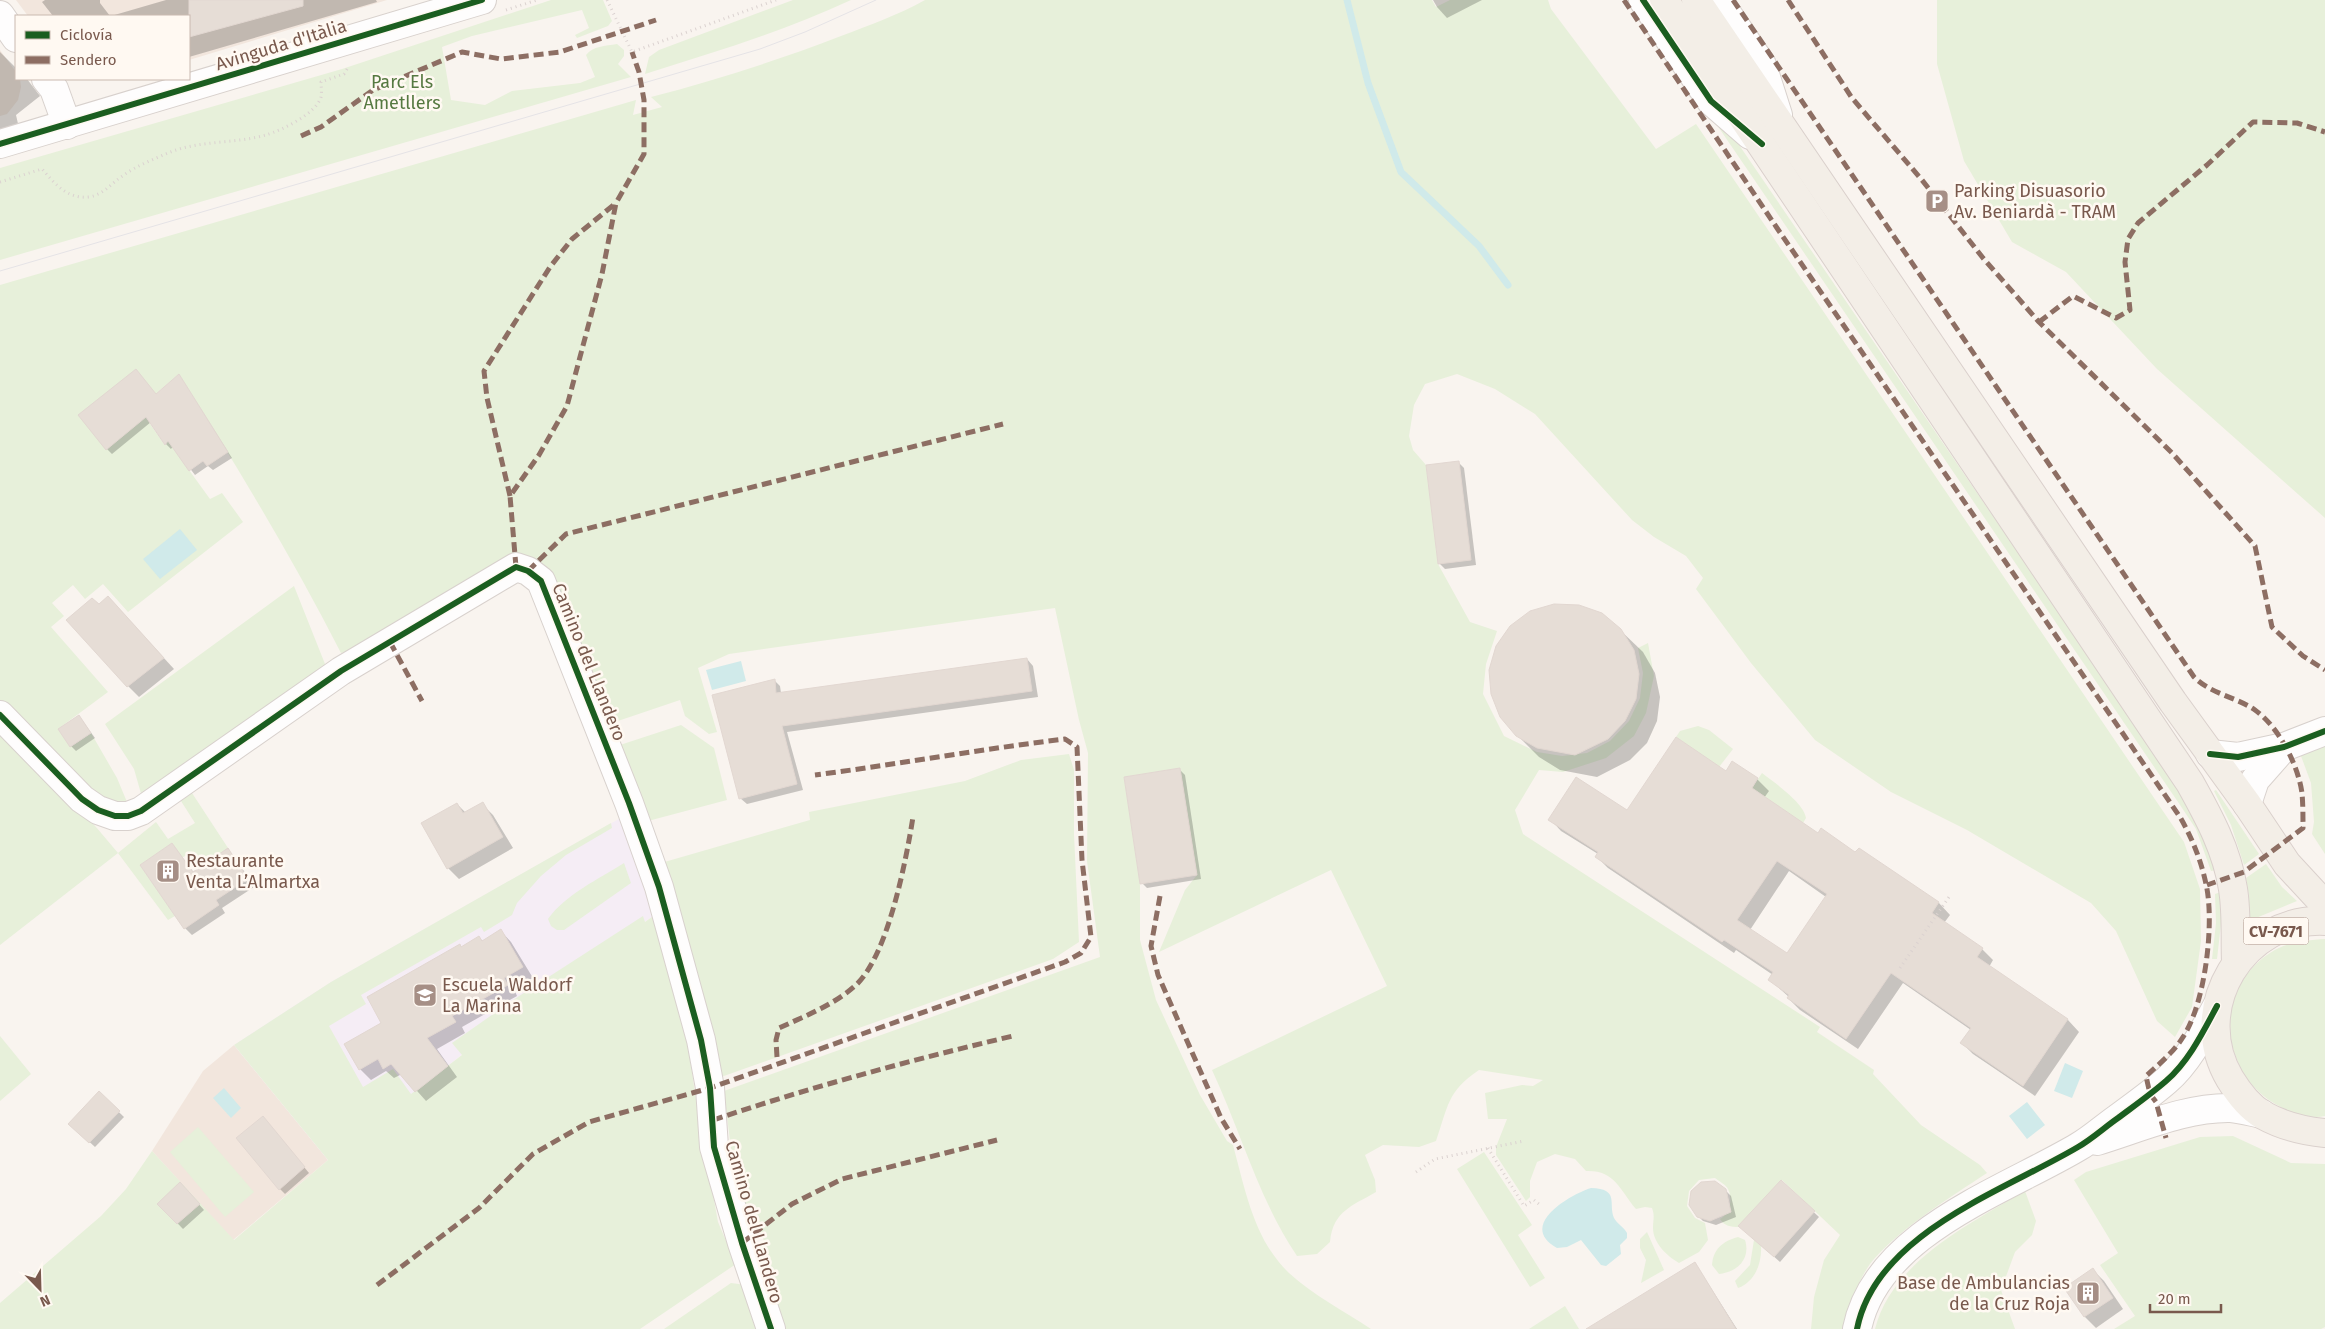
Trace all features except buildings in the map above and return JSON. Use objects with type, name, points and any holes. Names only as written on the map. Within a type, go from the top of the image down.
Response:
[{"type":"main road","name":"CV-7671","points":[[1664,0],[1772,138],[2247,804],[2287,864],[2325,905]]},
{"type":"main road","name":"CV-7671","points":[[1696,0],[1772,138],[2194,791],[2218,834],[2231,877],[2234,891],[2236,962]]},
{"type":"main road","name":"CV-7671","points":[[2320,1132],[2285,1126],[2262,1114],[2239,1093],[2223,1067],[2215,1037],[2217,1006],[2224,983],[2236,962],[2257,942],[2283,927],[2312,920],[2325,921]]},
{"type":"street","name":"Avinguda d'Itàlia","points":[[0,144],[458,4],[482,0]]},
{"type":"street","points":[[1643,0],[1711,101],[1772,138]]},
{"type":"street","points":[[1718,0],[1762,65],[1772,138]]},
{"type":"street","points":[[0,15],[15,37]]},
{"type":"street","points":[[47,80],[54,90],[67,125]]},
{"type":"street","name":"Camino del Llandero","points":[[0,715],[82,799],[98,810],[115,816],[128,816],[141,811],[184,782],[341,671],[516,567],[528,571],[541,581],[629,803],[659,887],[701,1040],[710,1088],[714,1147],[742,1244],[771,1329]]},
{"type":"street","points":[[2210,754],[2238,757],[2284,747],[2325,732]]},
{"type":"street","points":[[2247,804],[2255,780],[2284,747]]},
{"type":"street","points":[[1857,1329],[1870,1293],[1890,1267],[1911,1246],[1943,1220],[1992,1191],[2079,1146],[2167,1080],[2199,1040],[2217,1006]]},
{"type":"street","points":[[2079,1146],[2161,1121],[2207,1110],[2233,1108],[2262,1114]]},
{"type":"path","points":[[607,0],[632,52],[776,0]]},
{"type":"path","points":[[0,182],[42,169],[63,191],[75,196],[87,197],[101,194],[124,174],[171,152],[207,143],[266,134],[296,121],[314,109],[321,97],[322,82],[344,74],[349,68],[347,60]]},
{"type":"path","points":[[1900,968],[1948,897]]},
{"type":"path","points":[[1416,1172],[1435,1160],[1524,1140]]},
{"type":"path","points":[[1488,1148],[1524,1206],[1534,1200],[1540,1205]]},
{"type":"shaded area","points":[[16,0],[387,0],[190,60],[190,15],[27,15]]},
{"type":"shaded area","points":[[0,50],[15,71],[15,80],[20,80],[21,87],[18,100],[7,114],[0,116]]},
{"type":"shaded area","name":"Escuela Waldorf La Marina","points":[[624,816],[656,914],[521,1008],[328,1160],[234,1045],[331,982]]},
{"type":"shaded area","points":[[234,1045],[328,1160],[233,1240],[152,1151],[203,1071]]},
{"type":"green space","name":"Parc Els Ametllers","points":[[551,0],[603,0],[612,21],[608,26],[577,38],[575,35],[589,28],[582,10],[472,36],[442,47],[451,100],[485,105],[512,91],[580,83],[595,77],[586,55],[596,48],[617,44],[624,50],[624,56],[618,64],[631,77],[0,260],[0,168],[342,69]]},
{"type":"green space","points":[[793,0],[851,0],[775,31],[645,74],[649,57],[659,50]]},
{"type":"green space","points":[[925,0],[1432,0],[1436,7],[1450,0],[1548,0],[1551,9],[1656,149],[1696,124],[2184,842],[2200,889],[2201,941],[2192,1007],[2175,1037],[2157,1021],[2116,931],[2091,903],[1967,830],[1891,792],[1815,740],[1751,663],[1696,589],[1703,578],[1686,556],[1654,537],[1632,520],[1535,414],[1495,389],[1457,374],[1425,384],[1414,405],[1409,436],[1413,450],[1426,465],[1438,564],[1470,622],[1497,631],[1486,664],[1483,694],[1504,736],[1537,752],[1562,756],[1587,753],[1610,741],[1629,721],[1640,698],[1643,673],[1638,648],[1648,643],[1654,676],[1646,713],[1634,736],[1606,758],[1563,772],[1539,770],[1515,810],[1523,834],[1820,1027],[1817,1032],[1874,1070],[1873,1074],[1921,1125],[1980,1165],[1987,1173],[1914,1223],[1886,1246],[1874,1259],[1864,1273],[1855,1292],[1844,1329],[1811,1329],[1814,1297],[1824,1260],[1840,1235],[1782,1180],[1739,1227],[1733,1227],[1728,1226],[1720,1219],[1730,1206],[1730,1193],[1727,1188],[1715,1178],[1699,1180],[1689,1191],[1687,1206],[1695,1218],[1705,1223],[1708,1240],[1699,1252],[1679,1263],[1666,1253],[1655,1239],[1652,1208],[1636,1209],[1616,1182],[1610,1177],[1586,1171],[1575,1159],[1555,1154],[1537,1162],[1530,1181],[1530,1197],[1526,1201],[1496,1155],[1496,1147],[1507,1119],[1488,1119],[1485,1093],[1522,1085],[1533,1086],[1543,1080],[1479,1070],[1460,1085],[1454,1093],[1446,1109],[1436,1141],[1419,1147],[1383,1145],[1365,1155],[1375,1180],[1376,1192],[1352,1206],[1340,1216],[1335,1223],[1330,1242],[1317,1254],[1297,1256],[1261,1189],[1212,1070],[1387,986],[1331,870],[1159,952],[1185,890],[1197,875],[1180,768],[1124,777],[1140,884],[1140,940],[1156,1000],[1200,1095],[1227,1141],[1233,1145],[1252,1213],[1267,1245],[1277,1260],[1298,1281],[1318,1296],[1371,1329],[784,1329],[761,1253],[765,1246],[762,1234],[755,1235],[733,1166],[724,1091],[1100,957],[1087,861],[1088,753],[1055,608],[729,654],[698,668],[717,732],[709,734],[685,716],[680,700],[612,723],[543,568],[353,650],[341,653],[263,512],[179,374],[139,408],[164,444],[168,441],[210,499],[222,493],[243,522],[128,612],[103,584],[85,599],[73,585],[52,603],[64,616],[51,627],[108,692],[58,729],[70,747],[91,733],[117,778],[127,802],[111,802],[98,797],[0,703],[0,285],[636,100],[633,115],[662,107],[651,97],[723,77],[794,53],[884,20]]},
{"type":"green space","points":[[1937,0],[2325,0],[2325,518],[2157,369],[2066,272],[2012,242],[1964,161],[1937,64]]},
{"type":"green space","points":[[1722,120],[2185,797],[2203,826],[2217,870],[2211,871],[2196,829],[1717,125]]},
{"type":"green space","points":[[294,586],[325,664],[323,669],[142,797],[134,769],[105,724]]},
{"type":"green space","points":[[681,725],[714,748],[727,800],[648,821],[620,745]]},
{"type":"green space","points":[[1698,726],[1709,730],[1733,749],[1719,767],[1676,737],[1680,731]]},
{"type":"green space","points":[[0,729],[96,827],[118,853],[0,945]]},
{"type":"green space","points":[[2325,746],[2325,854],[2312,834],[2314,822],[2311,783],[2301,756]]},
{"type":"green space","points":[[1069,754],[1074,770],[1074,834],[1079,942],[1053,959],[721,1077],[661,863],[810,820],[809,812],[965,781],[1021,760]]},
{"type":"green space","points":[[1762,773],[1800,806],[1806,818],[1803,823],[1752,788]]},
{"type":"green space","points":[[2216,790],[2259,854],[2244,865],[2231,825],[2214,791]]},
{"type":"green space","points":[[192,793],[228,848],[202,866],[191,852],[182,858],[172,843],[140,865],[175,916],[168,920],[118,853],[156,822],[168,839],[195,823],[181,801]]},
{"type":"green space","points":[[611,823],[612,828],[566,855],[541,876],[517,903],[512,915],[484,932],[481,927],[361,995],[366,1004],[329,1026],[363,1087],[393,1069],[411,1094],[462,1055],[452,1043],[516,998],[643,916],[645,922],[656,914],[688,1044],[697,1107],[718,1222],[736,1264],[640,1329],[0,1329],[0,1303],[101,1216],[126,1189],[152,1151],[234,1240],[328,1160],[234,1045],[331,982]]},
{"type":"green space","points":[[624,863],[631,883],[564,930],[557,930],[551,926],[548,919],[564,902]]},
{"type":"green space","points":[[2266,864],[2282,887],[2297,901],[2256,918],[2250,923],[2248,922],[2249,896],[2246,878]]},
{"type":"green space","points":[[2221,892],[2221,924],[2217,959],[2212,959],[2216,923],[2215,894]]},
{"type":"green space","points":[[2325,939],[2325,1116],[2314,1117],[2297,1114],[2281,1107],[2261,1093],[2245,1076],[2235,1055],[2230,1033],[2231,1011],[2238,989],[2251,969],[2270,953],[2290,944]]},
{"type":"green space","points":[[0,1036],[31,1074],[0,1101]]},
{"type":"green space","points":[[198,1127],[254,1192],[225,1217],[170,1152]]},
{"type":"green space","points":[[2233,1136],[2291,1163],[2325,1164],[2325,1327],[2321,1329],[2114,1329],[2135,1316],[2100,1265],[2118,1253],[2074,1180],[2086,1172],[2200,1137]]},
{"type":"green space","points":[[1484,1152],[1532,1225],[1518,1235],[1545,1278],[1530,1287],[1457,1169]]},
{"type":"green space","points":[[2025,1191],[2036,1221],[2032,1235],[2015,1252],[2001,1290],[2015,1329],[1875,1329],[1884,1305],[1898,1284],[1915,1265],[1935,1247],[1957,1232]]},
{"type":"green space","points":[[1647,1232],[1664,1270],[1641,1283],[1646,1260],[1640,1248],[1640,1239]]},
{"type":"green space","points":[[1738,1237],[1745,1240],[1746,1253],[1744,1259],[1731,1271],[1719,1274],[1712,1265],[1714,1254],[1723,1243]]},
{"type":"green space","points":[[1754,1240],[1761,1246],[1759,1265],[1753,1277],[1738,1288],[1735,1281],[1750,1265]]},
{"type":"green space","points":[[731,1283],[746,1285],[760,1329],[664,1329]]},
{"type":"green space","points":[[1565,1306],[1579,1329],[1529,1329]]},
{"type":"water","points":[[180,529],[197,550],[160,579],[143,559]]},
{"type":"water","points":[[741,661],[746,681],[712,690],[706,670]]},
{"type":"water","points":[[2065,1063],[2083,1071],[2072,1098],[2054,1091]]},
{"type":"water","points":[[224,1088],[241,1108],[231,1118],[213,1098]]},
{"type":"water","points":[[2027,1102],[2045,1125],[2027,1139],[2009,1116]]},
{"type":"water","points":[[1591,1188],[1606,1191],[1609,1194],[1614,1218],[1627,1233],[1627,1238],[1620,1245],[1621,1254],[1606,1266],[1601,1265],[1581,1240],[1567,1247],[1557,1248],[1546,1239],[1542,1230],[1544,1221],[1560,1204]]},
{"type":"waterway","points":[[1347,0],[1368,83],[1401,172],[1479,246],[1508,285]]},
{"type":"tram line","points":[[0,271],[760,49],[805,32],[876,0]]},
{"type":"marked path","points":[[1624,0],[1777,228],[2180,817],[2188,833],[2199,858],[2206,884],[2209,920],[2208,941],[2202,984],[2191,1023],[2175,1048],[2146,1076],[2150,1094],[2156,1102],[2166,1138]]},
{"type":"marked path","points":[[1733,0],[2194,677],[2208,688],[2255,710],[2272,726],[2286,747],[2300,782],[2303,828],[2244,872],[2207,885]]},
{"type":"marked path","points":[[1788,0],[1852,98],[1922,180],[1983,258],[2039,322],[2172,453],[2255,546],[2272,627],[2303,656],[2325,670]]},
{"type":"marked path","points":[[301,136],[321,127],[373,90],[462,52],[501,59],[560,52],[656,20]]},
{"type":"marked path","points":[[516,567],[510,496],[539,455],[567,406],[602,274],[616,203],[644,154],[644,100],[639,72],[632,52]]},
{"type":"marked path","points":[[2039,322],[2073,296],[2116,318],[2130,310],[2125,262],[2128,239],[2138,223],[2207,165],[2253,122],[2297,123],[2325,132]]},
{"type":"marked path","points":[[510,496],[487,398],[484,371],[550,267],[572,239],[616,203]]},
{"type":"marked path","points":[[528,571],[566,534],[1003,424]]},
{"type":"marked path","points":[[390,642],[422,701]]},
{"type":"marked path","points":[[377,1285],[479,1208],[533,1154],[589,1122],[710,1088],[1065,962],[1081,953],[1091,937],[1082,860],[1077,747],[1065,739],[815,775]]},
{"type":"marked path","points":[[777,1057],[776,1040],[779,1028],[838,998],[856,985],[867,971],[877,952],[894,906],[906,858],[913,817]]},
{"type":"marked path","points":[[1160,896],[1151,946],[1158,975],[1221,1118],[1240,1149]]},
{"type":"marked path","points":[[713,1120],[861,1075],[1013,1036]]},
{"type":"marked path","points":[[742,1243],[792,1204],[842,1179],[997,1140]]},
{"type":"cycle path","points":[[0,144],[482,0]]},
{"type":"cycle path","points":[[1643,0],[1711,101],[1762,144]]},
{"type":"cycle path","points":[[0,715],[82,799],[98,810],[115,816],[128,816],[141,811],[341,671],[516,567],[528,571],[541,581],[629,803],[659,887],[701,1040],[710,1088],[714,1147],[742,1243],[771,1329]]},
{"type":"cycle path","points":[[2210,754],[2238,757],[2284,747],[2325,731]]},
{"type":"cycle path","points":[[1857,1329],[1869,1295],[1889,1266],[1916,1241],[1947,1218],[2083,1144],[2166,1081],[2195,1046],[2217,1006]]},
{"type":"place","name":"Parking Disuasorio Av. Beniardà - TRAM","points":[[1937,201]]},
{"type":"place","name":"Restaurante Venta L’Almartxa","points":[[168,871]]},
{"type":"place","name":"Escuela Waldorf La Marina","points":[[425,995]]},
{"type":"place","name":"Base de Ambulancias de la Cruz Roja","points":[[2088,1293]]}]
